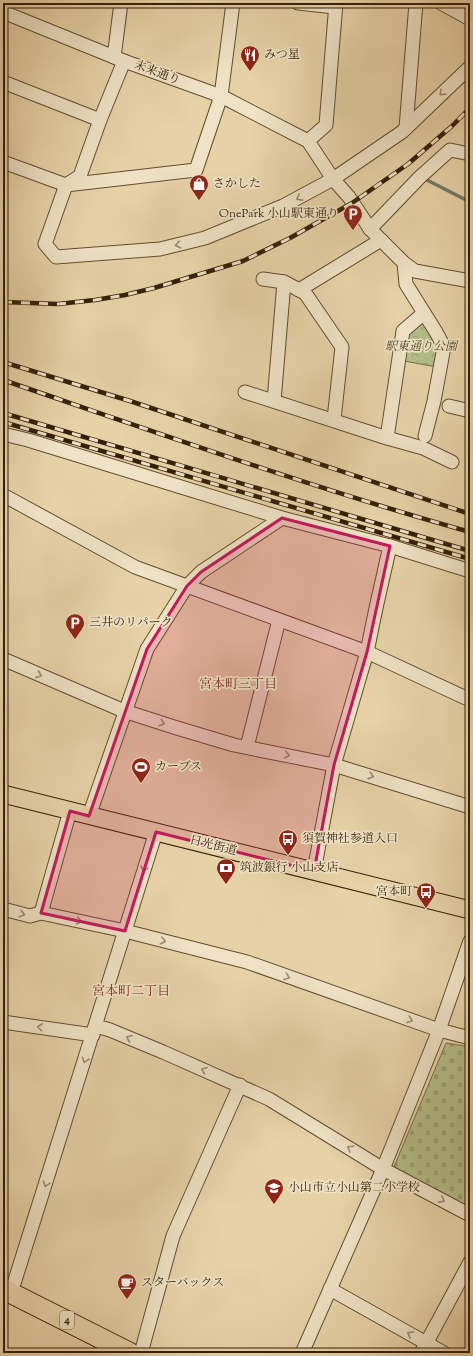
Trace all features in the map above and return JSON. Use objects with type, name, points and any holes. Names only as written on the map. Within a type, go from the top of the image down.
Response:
[{"type":"highway","name":"4","points":[[7,1291],[130,1353]]},
{"type":"main road","name":"日光街道","points":[[3,794],[470,910]]},
{"type":"street","points":[[121,3],[119,59],[100,120],[80,176],[66,185],[45,244],[56,257],[160,249],[205,238],[283,206],[333,179],[406,128],[470,66]]},
{"type":"street","points":[[3,162],[66,185],[196,170],[221,96],[233,3]]},
{"type":"street","points":[[298,3],[336,5],[326,125],[308,141],[333,179],[348,197],[370,230],[404,263],[414,271],[470,281]]},
{"type":"street","points":[[406,128],[416,3]]},
{"type":"street","points":[[441,3],[470,19]]},
{"type":"street","name":"未来通り","points":[[3,12],[119,59],[221,96],[308,141]]},
{"type":"street","points":[[3,82],[100,120]]},
{"type":"street","points":[[370,230],[421,177],[450,150],[470,154]]},
{"type":"street","points":[[299,290],[381,240]]},
{"type":"street","points":[[404,263],[406,284],[444,347],[425,436]]},
{"type":"street","points":[[263,278],[284,282],[304,293],[342,347],[334,419]]},
{"type":"street","points":[[274,401],[284,282]]},
{"type":"street","points":[[387,438],[403,331],[424,313]]},
{"type":"street","points":[[245,392],[334,419],[387,438],[423,448],[452,462]]},
{"type":"street","points":[[449,406],[470,411]]},
{"type":"street","points":[[3,434],[28,440],[282,518],[425,555],[470,571]]},
{"type":"street","points":[[3,495],[135,567],[367,652],[470,700]]},
{"type":"street","points":[[89,816],[124,711],[147,649],[187,586],[201,572],[282,518]]},
{"type":"street","points":[[314,871],[334,765],[367,652],[390,546]]},
{"type":"street","points":[[247,747],[279,620]]},
{"type":"street","points":[[3,659],[124,711],[205,736],[247,747],[334,765],[470,807]]},
{"type":"street","points":[[41,913],[70,811]]},
{"type":"street","points":[[7,1291],[94,1030],[156,832]]},
{"type":"street","points":[[3,909],[30,916],[41,913],[247,962],[439,1030],[470,1038]]},
{"type":"street","points":[[302,1353],[383,1169],[439,1030],[470,941]]},
{"type":"street","points":[[3,1022],[110,1030],[240,1085],[269,1099],[383,1169],[470,1215]]},
{"type":"street","points":[[141,1353],[173,1236],[240,1085]]},
{"type":"street","points":[[424,1348],[470,1262]]},
{"type":"street","points":[[330,1289],[424,1348],[444,1353]]},
{"type":"highlighted area","points":[[282,518],[390,546],[367,652],[334,765],[314,871],[156,832],[125,931],[41,913],[70,811],[89,816],[147,649],[187,586],[201,572]]},
{"type":"green space","name":"駅東通り公園","points":[[425,320],[440,345],[437,367],[404,361],[406,332]]},
{"type":"green space","points":[[446,1043],[470,1047],[470,1209],[393,1169]]},
{"type":"waterway","points":[[423,178],[470,202]]},
{"type":"railway","points":[[3,302],[58,304],[125,295],[154,288],[243,261],[290,238],[352,203],[408,164],[452,126],[470,108]]},
{"type":"railway","points":[[3,362],[130,401],[470,514]]},
{"type":"railway","points":[[3,380],[294,479],[470,532]]},
{"type":"railway","points":[[3,413],[470,551]]},
{"type":"railway","points":[[3,422],[470,559]]},
{"type":"place","name":"みつ星","points":[[250,72]]},
{"type":"place","name":"さかした","points":[[199,201]]},
{"type":"place","name":"OnePark 小山駅東通り","points":[[353,231]]},
{"type":"place","name":"三井のリパーク","points":[[75,640]]},
{"type":"place","name":"カーブス","points":[[141,784]]},
{"type":"place","name":"須賀神社参道入口","points":[[288,856]]},
{"type":"place","name":"筑波銀行 小山支店","points":[[226,885]]},
{"type":"place","name":"宮本町","points":[[426,909]]},
{"type":"place","name":"小山市立小山第二小学校","points":[[274,1205]]},
{"type":"place","name":"スターバックス","points":[[127,1300]]},
{"type":"district","name":"宮本町三丁目","points":[[238,685]]},
{"type":"district","name":"宮本町二丁目","points":[[131,992]]}]
